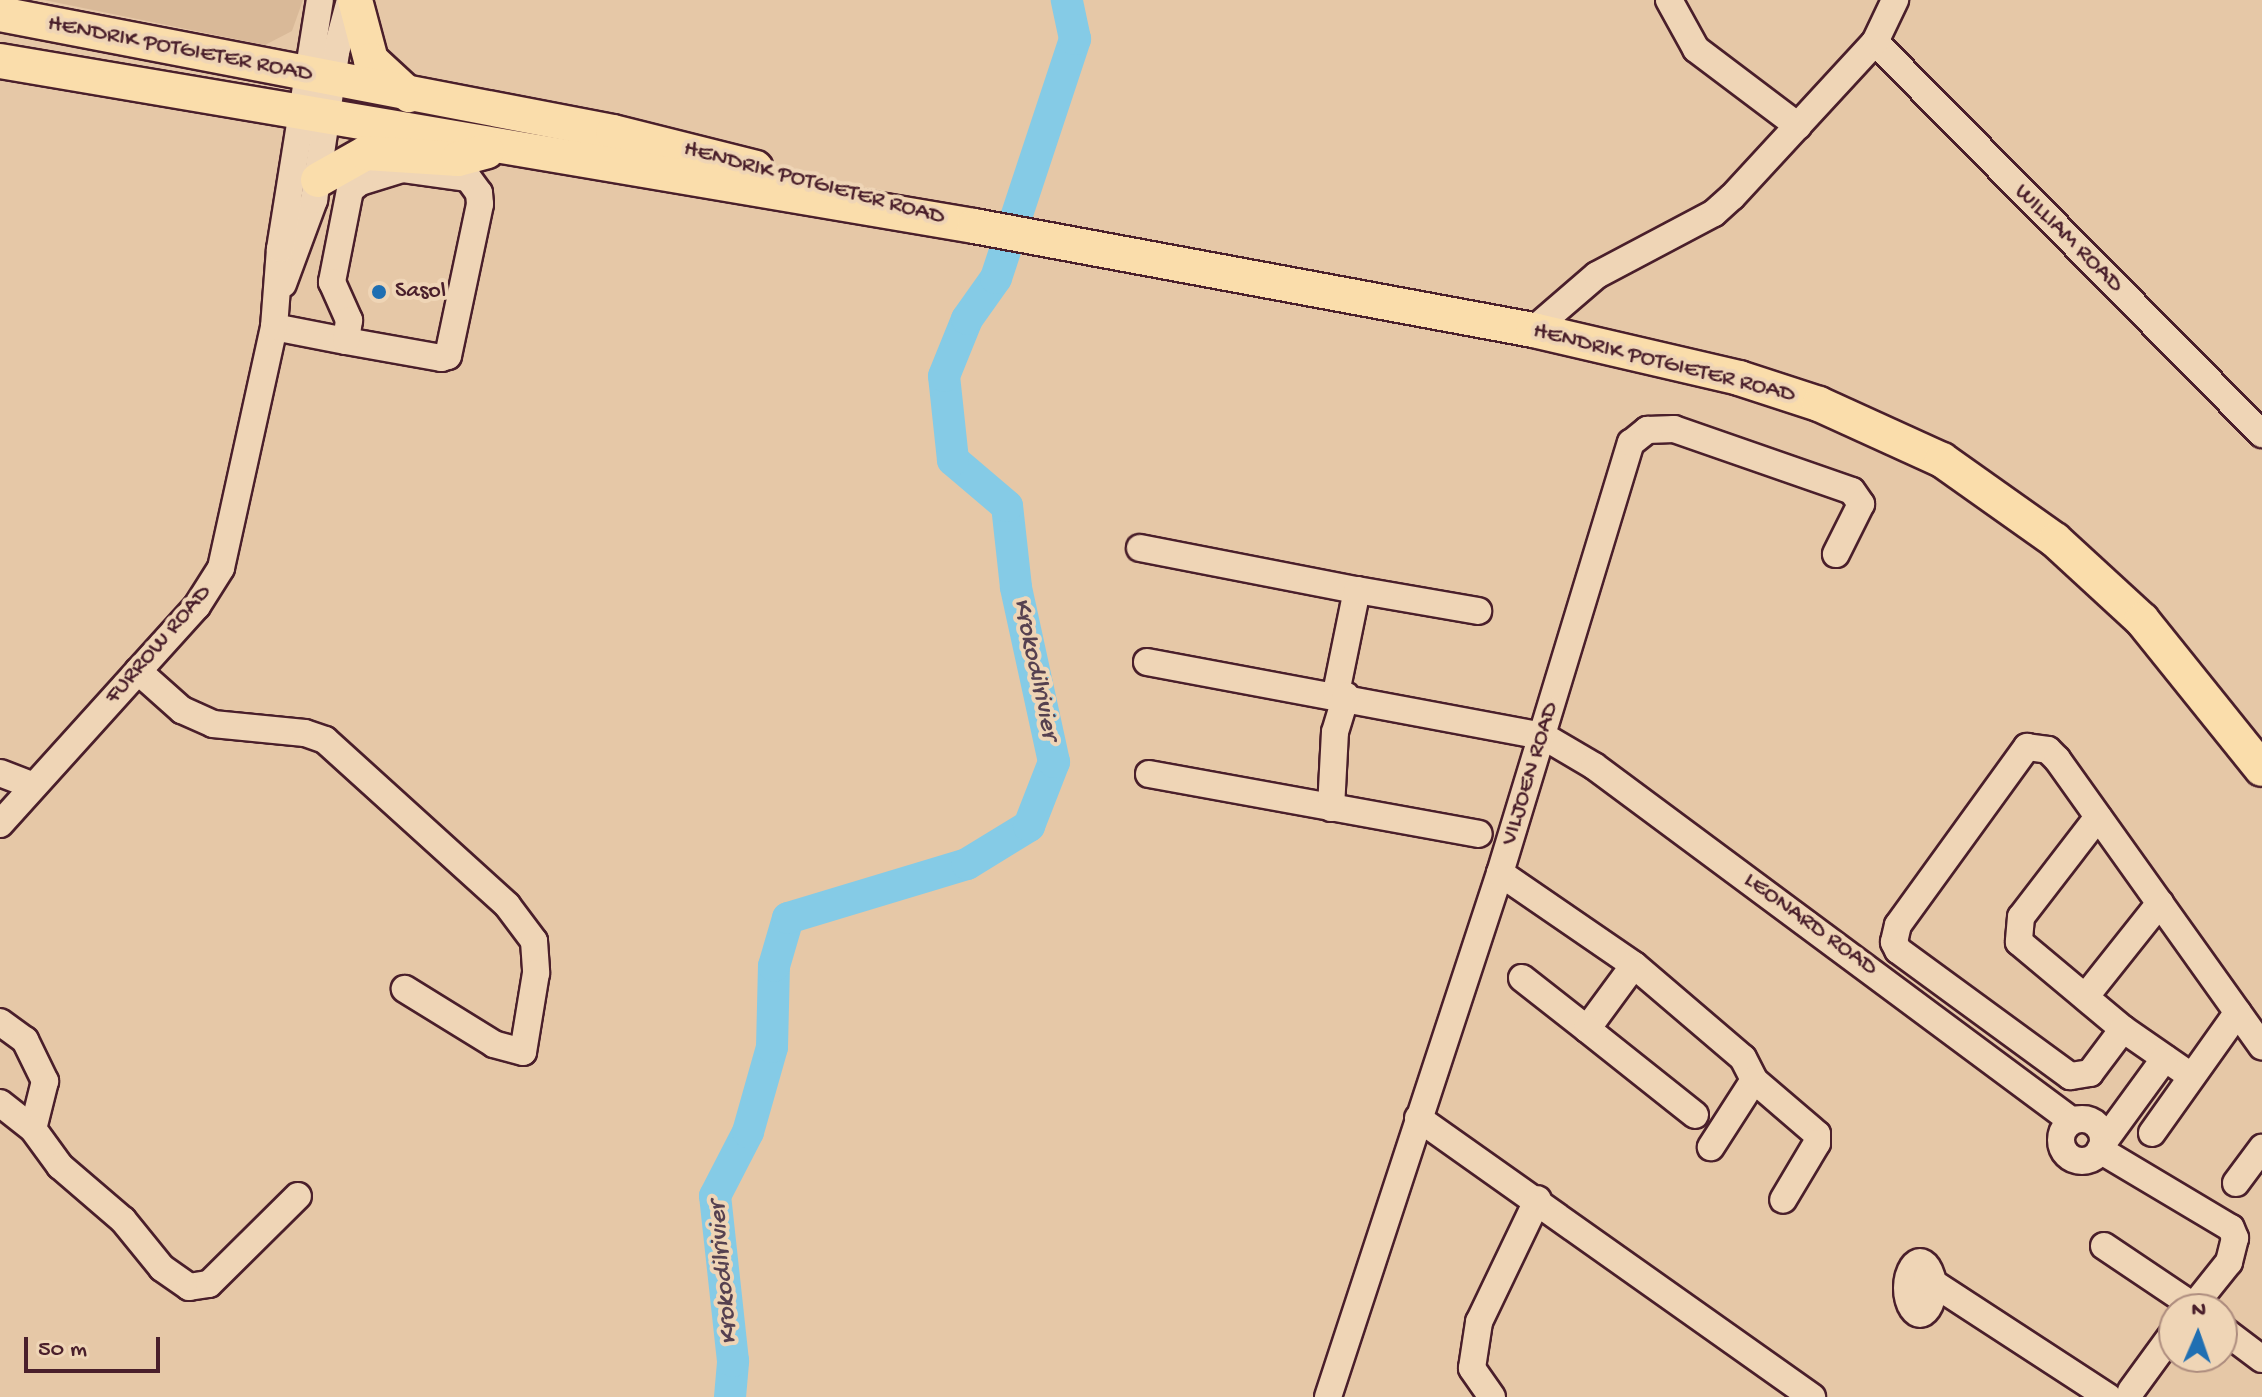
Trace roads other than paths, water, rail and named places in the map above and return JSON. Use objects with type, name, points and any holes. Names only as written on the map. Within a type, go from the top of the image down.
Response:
[{"type":"main road","points":[[352,0],[371,60],[409,95]]},
{"type":"main road","name":"HENDRIK POTGIETER ROAD","points":[[0,14],[613,132],[966,224]]},
{"type":"main road","name":"HENDRIK POTGIETER ROAD","points":[[0,61],[966,224],[1533,330],[1739,378],[1819,404],[1942,460],[2055,540],[2107,585],[2182,664],[2262,769]]},
{"type":"main road","points":[[318,180],[366,153],[458,159],[502,145]]},
{"type":"street","points":[[316,114],[320,77],[320,0]]},
{"type":"street","points":[[320,77],[352,0]]},
{"type":"street","points":[[1669,0],[1696,49],[1798,126]]},
{"type":"street","points":[[1533,330],[1597,275],[1714,213],[1875,42],[1895,0]]},
{"type":"street","name":"WILLIAM ROAD","points":[[1875,42],[2262,434]]},
{"type":"street","name":"FURROW ROAD","points":[[280,290],[318,180],[316,114]]},
{"type":"street","name":"FURROW ROAD","points":[[0,824],[197,606],[221,568],[274,327],[280,290],[280,249],[316,114]]},
{"type":"street","points":[[274,327],[346,341],[448,356],[480,204],[479,193],[468,178],[402,169],[360,182],[350,190],[332,282],[349,320],[346,341]]},
{"type":"street","name":"VILJOEN ROAD","points":[[1328,1397],[1500,873],[1627,451],[1638,435],[1674,429],[1852,491],[1861,504],[1836,554]]},
{"type":"street","points":[[1140,548],[1478,611]]},
{"type":"street","points":[[1331,808],[1335,732],[1357,590]]},
{"type":"street","name":"LEONARD ROAD","points":[[1147,662],[1341,694],[1543,736],[1594,766],[2093,1135],[2231,1228],[2235,1238],[2229,1262],[2201,1293]]},
{"type":"street","points":[[138,671],[182,710],[213,724],[305,733],[325,740],[507,905],[534,941],[536,973],[523,1052],[494,1044],[405,989]]},
{"type":"street","points":[[2123,1029],[2090,1073],[2070,1076],[1898,950],[1894,942],[1898,925],[2027,747],[2048,750],[2057,759],[2262,1046]]},
{"type":"street","points":[[0,773],[34,786]]},
{"type":"street","points":[[1149,774],[1479,834]]},
{"type":"street","points":[[2098,817],[2021,917],[2016,934],[2027,951],[2123,1029],[2191,1076]]},
{"type":"street","points":[[1500,873],[1634,965],[1743,1058],[1754,1080],[1817,1134],[1817,1143],[1783,1200]]},
{"type":"street","points":[[2086,996],[2160,903]]},
{"type":"street","points":[[1587,1029],[1634,965]]},
{"type":"street","points":[[1522,978],[1695,1115]]},
{"type":"street","points":[[2152,1133],[2238,1012]]},
{"type":"street","points":[[0,1022],[25,1040],[45,1081],[33,1129]]},
{"type":"street","points":[[2093,1135],[2156,1053]]},
{"type":"street","points":[[1711,1147],[1754,1080]]},
{"type":"street","points":[[0,1103],[33,1129],[60,1166],[123,1220],[178,1283],[189,1287],[209,1284],[298,1196]]},
{"type":"street","points":[[1418,1118],[1538,1199],[1812,1397]]},
{"type":"street","points":[[2236,1183],[2262,1148]]},
{"type":"street","points":[[1492,1397],[1472,1368],[1479,1322],[1538,1199]]},
{"type":"street","points":[[2104,1246],[2177,1293]]},
{"type":"street","points":[[1927,1279],[2123,1395],[2158,1352]]},
{"type":"street","points":[[2238,1341],[2262,1359]]},
{"type":"waterway","name":"Krokodilrivier","points":[[730,1397],[733,1361],[715,1196],[748,1132],[772,1047],[774,966],[788,918],[967,864],[1029,826],[1054,762],[1016,587],[1007,506],[953,460],[944,376],[967,319],[996,278],[1075,39],[1067,0]]},
{"type":"place","name":"Sasol","points":[[379,292]]}]
